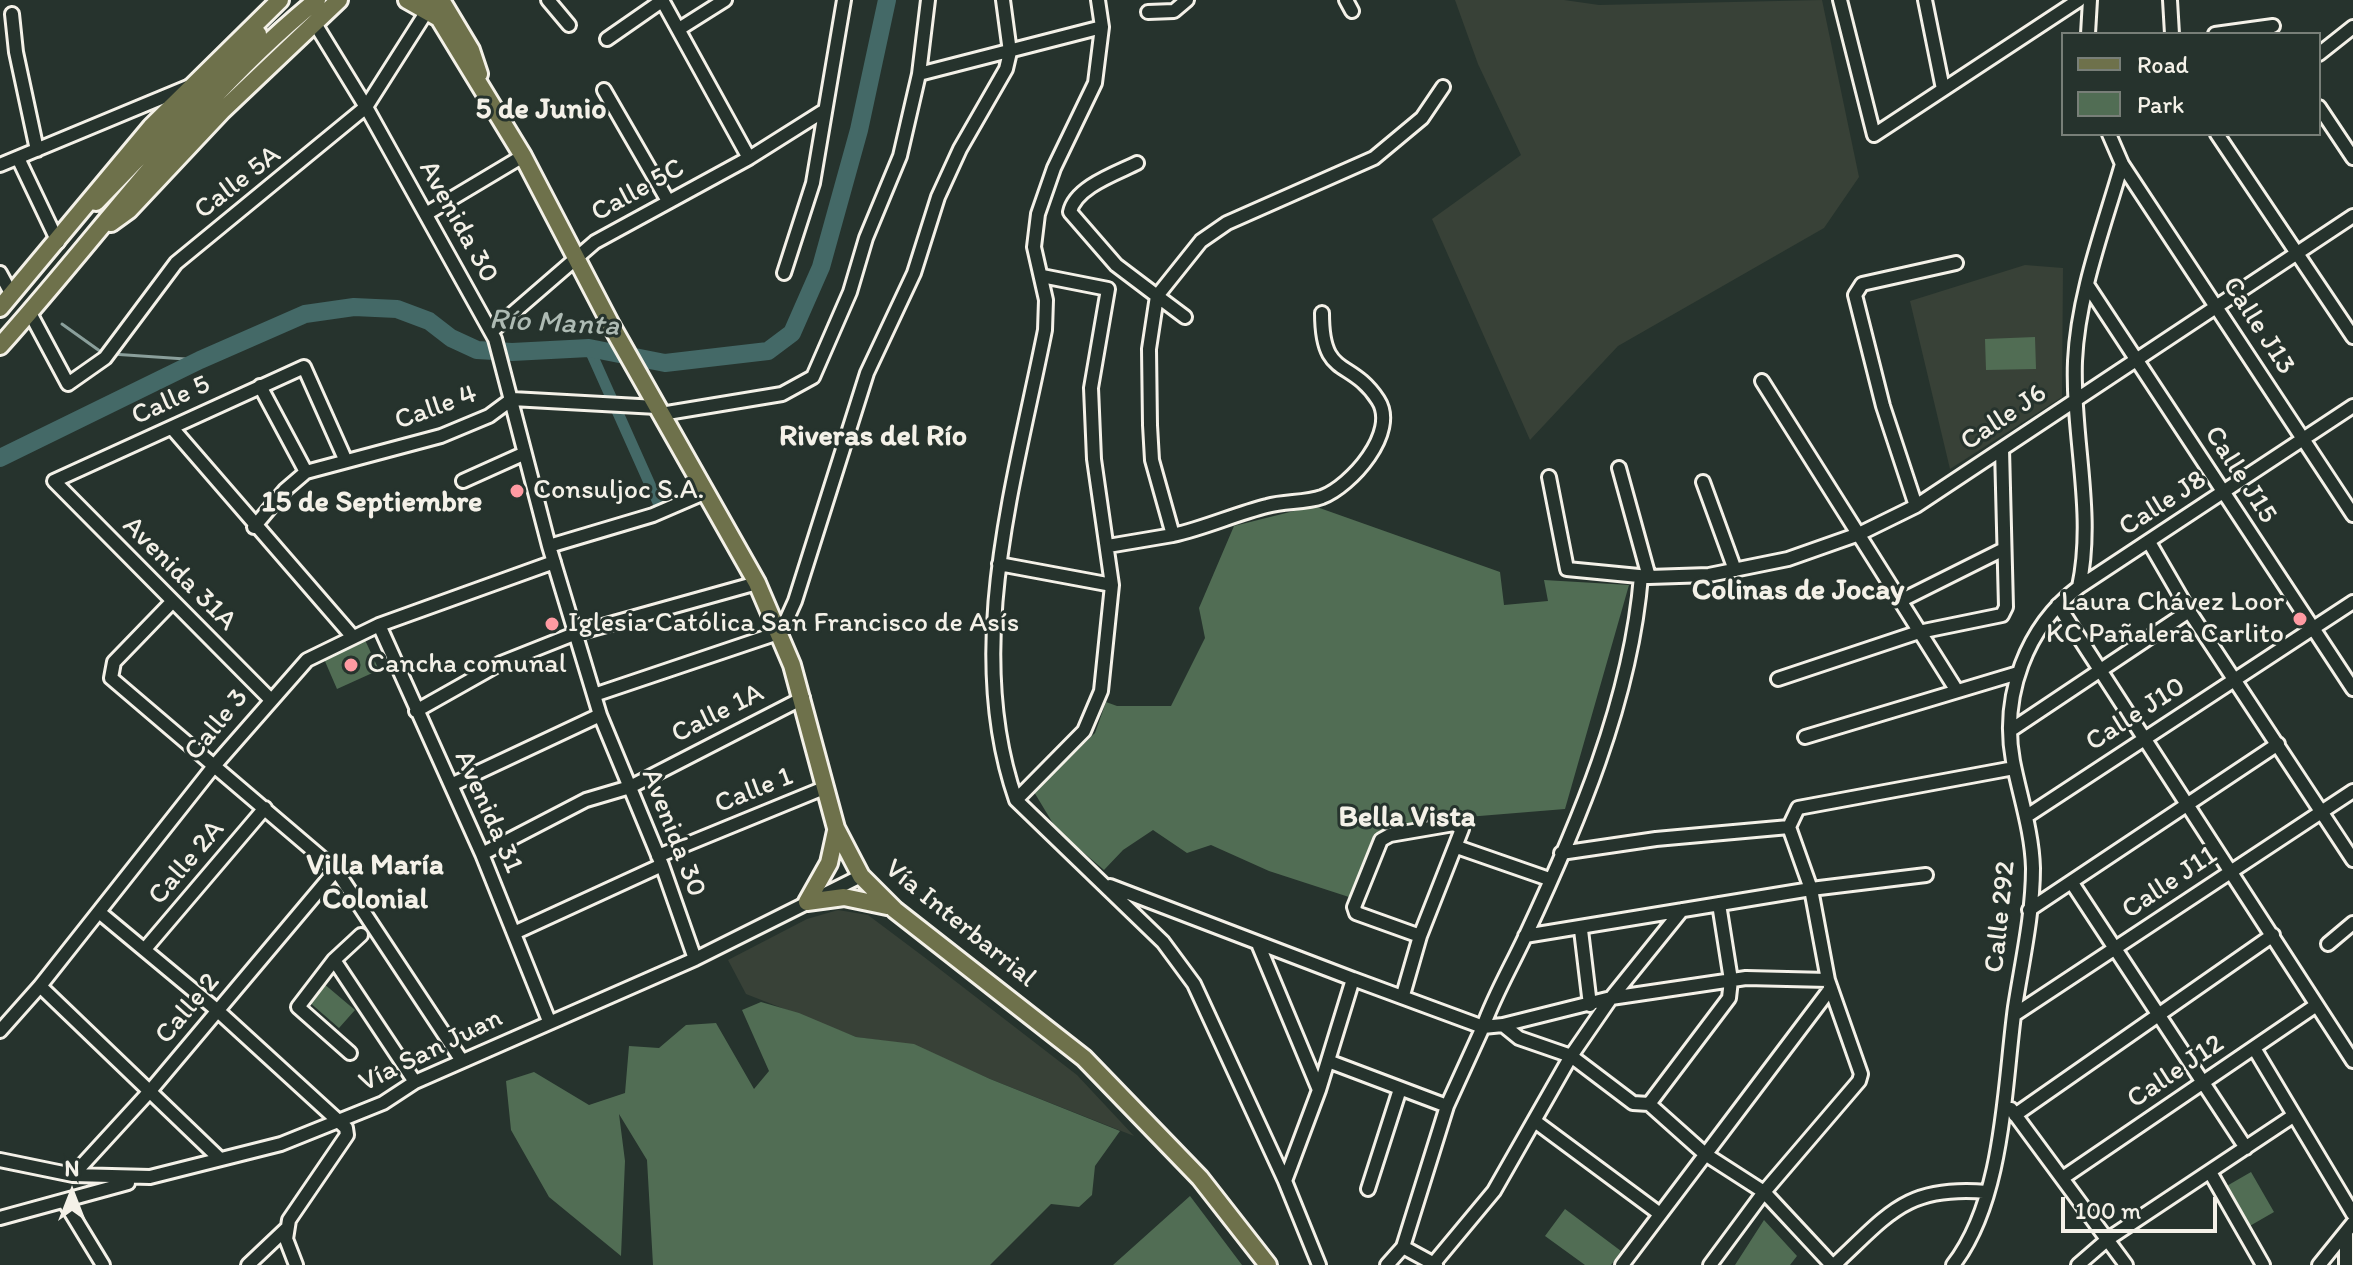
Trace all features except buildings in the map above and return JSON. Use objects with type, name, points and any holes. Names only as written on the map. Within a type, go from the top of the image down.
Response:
[{"type":"main road","points":[[0,308],[85,210],[104,181],[190,86],[280,0]]},
{"type":"main road","points":[[85,210],[108,194],[197,95],[294,0]]},
{"type":"main road","points":[[0,346],[103,229],[121,203],[238,73],[317,0]]},
{"type":"main road","points":[[103,229],[129,210],[315,20],[339,0]]},
{"type":"main road","points":[[315,20],[351,0]]},
{"type":"main road","points":[[407,0],[438,6]]},
{"type":"main road","name":"Vía Interbarrial","points":[[438,6],[459,55],[484,86],[577,255],[611,325],[757,583],[781,632],[803,698],[836,828],[861,876],[895,910],[1084,1058],[1200,1178],[1268,1265]]},
{"type":"main road","points":[[807,902],[829,863],[836,828]]},
{"type":"main road","points":[[807,902],[844,897],[895,910]]},
{"type":"street","points":[[548,0],[569,25]]},
{"type":"street","points":[[607,39],[662,0],[749,158]]},
{"type":"street","points":[[679,29],[725,0]]},
{"type":"street","points":[[784,273],[813,183],[822,112],[835,67],[844,0]]},
{"type":"street","name":"Calle 4","points":[[254,527],[285,490],[306,472],[345,459],[441,436],[489,416],[511,394],[610,407],[657,407],[782,394],[813,377],[846,302],[866,238],[903,147],[919,74],[928,0]]},
{"type":"street","points":[[594,695],[781,632],[795,601],[867,373],[914,273],[938,197],[960,149],[991,99],[1010,52],[1003,0]]},
{"type":"street","points":[[1098,0],[1102,27],[1095,83],[1054,168],[1038,214],[1034,247],[1046,300],[1045,330],[999,564],[994,646],[997,705],[1006,771],[1016,800],[1163,942],[1194,984],[1285,1181],[1319,1265]]},
{"type":"street","points":[[1148,12],[1174,11],[1187,0]]},
{"type":"street","points":[[1840,0],[1874,135],[2079,0]]},
{"type":"street","points":[[1925,0],[1943,89]]},
{"type":"street","points":[[2088,32],[2090,0]]},
{"type":"street","points":[[2170,0],[2172,32]]},
{"type":"street","name":"Calle 5A","points":[[30,313],[68,384],[105,358],[176,263],[366,107],[438,6]]},
{"type":"street","points":[[12,14],[16,52],[37,150]]},
{"type":"street","name":"Avenida 30","points":[[315,20],[493,335],[511,394],[523,454],[600,715],[660,860],[695,959]]},
{"type":"street","points":[[2230,32],[2273,26]]},
{"type":"street","points":[[919,74],[1102,27]]},
{"type":"street","points":[[2321,52],[2353,27]]},
{"type":"street","points":[[0,165],[190,86]]},
{"type":"street","points":[[1173,535],[1152,460],[1149,349],[1157,296],[1201,241],[1227,223],[1374,158],[1422,118],[1443,87]]},
{"type":"street","points":[[604,90],[668,201]]},
{"type":"street","points":[[2321,110],[2353,158]]},
{"type":"street","name":"Calle 5C","points":[[493,335],[577,255],[749,158],[822,112]]},
{"type":"street","name":"Calle J13","points":[[2110,136],[2122,164],[2353,515]]},
{"type":"street","points":[[2218,136],[2353,337]]},
{"type":"street","points":[[426,214],[523,156]]},
{"type":"street","points":[[18,158],[58,242]]},
{"type":"street","points":[[1137,163],[1096,183],[1071,205],[1070,212],[1116,265],[1185,317]]},
{"type":"street","points":[[2079,587],[2086,555],[2076,398],[2076,340],[2122,164]]},
{"type":"street","name":"Calle J6","points":[[1549,477],[1567,569],[1645,577],[1687,577],[1788,559],[1859,534],[1916,506],[2353,216]]},
{"type":"street","points":[[1916,506],[1883,406],[1855,295],[1862,284],[1956,263]]},
{"type":"street","points":[[1016,800],[1072,746],[1094,714],[1108,652],[1112,585],[1094,459],[1091,388],[1108,289],[1116,265]]},
{"type":"street","points":[[0,273],[12,295]]},
{"type":"street","points":[[1042,276],[1108,289]]},
{"type":"street","name":"Calle J15","points":[[2088,286],[2353,689]]},
{"type":"street","points":[[1108,546],[1173,535],[1268,506],[1322,497],[1367,461],[1384,421],[1379,401],[1328,356],[1322,343],[1322,313]]},
{"type":"street","name":"Calle 5","points":[[54,481],[302,367],[307,368],[345,459]]},
{"type":"street","points":[[1762,381],[1957,691]]},
{"type":"street","points":[[260,386],[306,472]]},
{"type":"street","name":"Calle J8","points":[[2079,587],[2353,406]]},
{"type":"street","points":[[172,428],[254,527],[353,637]]},
{"type":"street","points":[[1778,679],[1919,632],[2002,615],[2006,607],[2002,449]]},
{"type":"street","points":[[463,481],[523,454]]},
{"type":"street","points":[[1387,1265],[1403,1247],[1447,1106],[1561,853],[1611,720],[1645,577],[1619,468]]},
{"type":"street","name":"Avenida 31A","points":[[54,481],[270,699]]},
{"type":"street","points":[[1703,482],[1735,570]]},
{"type":"street","points":[[549,546],[653,515],[704,493]]},
{"type":"street","points":[[2149,542],[2189,611],[2353,860]]},
{"type":"street","points":[[1900,601],[2004,549]]},
{"type":"street","name":"Calle 3","points":[[2,1024],[40,986],[214,766],[307,660],[379,625],[554,562]]},
{"type":"street","points":[[999,564],[1112,585]]},
{"type":"street","points":[[416,711],[501,663],[574,634],[757,583]]},
{"type":"street","name":"Calle 292","points":[[1959,1262],[1980,1218],[1987,1192],[2005,1100],[2029,910],[2032,853],[2027,816],[2014,768],[2011,730],[2018,673],[2029,646],[2058,605],[2079,587]]},
{"type":"street","points":[[172,602],[114,662],[111,678],[336,870],[462,1061]]},
{"type":"street","name":"Calle J10","points":[[2027,816],[2353,602]]},
{"type":"street","points":[[2058,605],[2353,1061]]},
{"type":"street","points":[[2011,730],[2189,611]]},
{"type":"street","name":"Avenida 31","points":[[379,625],[482,854],[549,1021]]},
{"type":"street","points":[[1805,737],[2018,673]]},
{"type":"street","name":"Calle 1A","points":[[482,854],[586,800],[630,787],[803,698]]},
{"type":"street","points":[[451,785],[600,715]]},
{"type":"street","points":[[2029,910],[2278,744]]},
{"type":"street","points":[[1710,1265],[1764,1192],[1859,1081],[1861,1074],[1830,984],[1811,889],[1789,827],[1798,808],[2014,768]]},
{"type":"street","name":"Calle 1","points":[[514,933],[660,860],[824,788]]},
{"type":"street","name":"Calle J11","points":[[2014,1015],[2353,791]]},
{"type":"street","name":"Calle 2A","points":[[145,949],[265,808]]},
{"type":"street","points":[[1403,995],[1420,936],[1457,847],[1462,829],[1454,824],[1390,835],[1379,844],[1355,911],[1420,936]]},
{"type":"street","points":[[1561,853],[1656,839],[1789,827]]},
{"type":"street","points":[[1457,847],[1549,879]]},
{"type":"street","name":"Calle 2","points":[[73,1175],[150,1091],[336,870]]},
{"type":"street","points":[[1525,936],[1581,930],[1811,889],[1926,875]]},
{"type":"street","name":"Vía San Juan","points":[[0,1160],[73,1175],[150,1177],[281,1144],[383,1103],[415,1082],[695,959],[861,876]]},
{"type":"street","points":[[2072,883],[2200,1083],[2246,1148]]},
{"type":"street","points":[[1104,884],[1259,946],[1403,995],[1483,1027],[1503,1025],[1611,998],[1731,980],[1830,984]]},
{"type":"street","points":[[1649,1104],[1729,998],[1731,980],[1719,904]]},
{"type":"street","points":[[1403,1247],[1435,1264],[1494,1191],[1571,1056],[1611,998],[1682,910]]},
{"type":"street","points":[[99,912],[218,1011],[341,1121],[347,1135],[286,1229],[249,1263],[234,1265]]},
{"type":"street","points":[[2328,944],[2353,923]]},
{"type":"street","points":[[1581,930],[1590,1005]]},
{"type":"street","points":[[350,1053],[298,1007],[334,960],[361,935]]},
{"type":"street","points":[[2015,1115],[2273,935]]},
{"type":"street","points":[[1259,946],[1319,1090]]},
{"type":"street","points":[[334,960],[415,1082]]},
{"type":"street","points":[[1285,1181],[1319,1090],[1353,979]]},
{"type":"street","points":[[1622,1265],[1830,984]]},
{"type":"street","points":[[40,986],[219,1158]]},
{"type":"street","name":"Calle J12","points":[[2064,1177],[2315,1006]]},
{"type":"street","points":[[1503,1025],[1519,1038],[1571,1056],[1633,1103],[1649,1104],[1705,1154],[1764,1192],[1833,1265],[1894,1209],[1917,1196],[1954,1189],[1987,1192]]},
{"type":"street","points":[[2254,1048],[2353,1214]]},
{"type":"street","points":[[1328,1061],[1447,1106]]},
{"type":"street","points":[[1368,1189],[1400,1089]]},
{"type":"street","points":[[2005,1100],[2126,1265]]},
{"type":"street","points":[[2078,1265],[2108,1239],[2293,1116]]},
{"type":"street","points":[[1536,1122],[1660,1214]]},
{"type":"street","points":[[2210,1172],[2263,1265]]},
{"type":"street","points":[[0,1218],[150,1177]]},
{"type":"street","points":[[64,1201],[103,1265]]},
{"type":"street","points":[[2319,1265],[2350,1228]]},
{"type":"street","points":[[2346,1265],[2350,1228]]},
{"type":"street","points":[[286,1229],[287,1247],[296,1265]]},
{"type":"shaded area","points":[[1455,0],[1564,0],[1599,5],[1822,0],[1859,177],[1824,228],[1618,346],[1530,440],[1432,219],[1521,155],[1478,64]]},
{"type":"shaded area","points":[[2025,265],[2063,268],[2062,397],[1950,469],[1910,301]]},
{"type":"shaded area","points":[[838,910],[868,915],[924,957],[1077,1075],[1134,1136],[914,1045],[856,1037],[746,994],[728,960],[807,919]]},
{"type":"green space","points":[[2035,337],[2036,369],[1986,370],[1985,339]]},
{"type":"green space","points":[[1314,506],[1500,572],[1504,605],[1548,601],[1544,580],[1629,585],[1565,809],[1455,818],[1378,833],[1352,898],[1269,871],[1211,845],[1187,853],[1153,830],[1123,850],[1104,870],[1057,830],[1034,792],[1095,733],[1106,702],[1117,706],[1171,706],[1205,638],[1199,608],[1234,526]]},
{"type":"green space","name":"Cancha comunal","points":[[365,640],[379,670],[337,689],[324,659]]},
{"type":"green space","points":[[323,983],[355,1010],[339,1028],[308,1001]]},
{"type":"green space","points":[[761,1002],[799,1013],[856,1037],[914,1044],[990,1079],[1120,1131],[1095,1166],[1092,1195],[1079,1207],[1051,1204],[990,1265],[653,1265],[647,1160],[619,1114],[625,1161],[621,1256],[549,1197],[511,1130],[506,1081],[534,1072],[589,1105],[625,1093],[629,1046],[659,1048],[686,1025],[716,1023],[754,1089],[769,1071],[742,1010]]},
{"type":"green space","points":[[2251,1172],[2274,1212],[2248,1227],[2225,1187]]},
{"type":"green space","points":[[1190,1196],[1242,1265],[1113,1265]]},
{"type":"green space","points":[[1565,1209],[1621,1251],[1611,1265],[1585,1265],[1545,1236]]},
{"type":"green space","points":[[1764,1220],[1797,1256],[1790,1265],[1735,1265]]},
{"type":"waterway","name":"Río Manta","points":[[0,458],[200,360],[305,314],[354,307],[397,309],[429,321],[451,338],[477,350],[512,352],[589,348],[665,363],[768,351],[792,333],[821,267],[859,130],[887,0]]},
{"type":"waterway","points":[[62,324],[104,354]]},
{"type":"waterway","points":[[589,348],[660,507]]},
{"type":"waterway","points":[[112,354],[200,360]]},
{"type":"place","name":"Consuljoc S.A.","points":[[517,491]]},
{"type":"place","name":"Laura Chávez Loor KC Pañalera Carlito","points":[[2300,619]]},
{"type":"place","name":"Iglesia Católica San Francisco de Asís","points":[[552,624]]},
{"type":"place","name":"Cancha comunal","points":[[351,665]]},
{"type":"district","name":"5 de Junio","points":[[541,110]]},
{"type":"district","name":"Riveras del Río","points":[[873,437]]},
{"type":"district","name":"15 de Septiembre","points":[[372,503]]},
{"type":"district","name":"Colinas de Jocay","points":[[1798,591]]},
{"type":"district","name":"Bella Vista","points":[[1407,818]]},
{"type":"district","name":"Villa María Colonial","points":[[375,883]]}]
